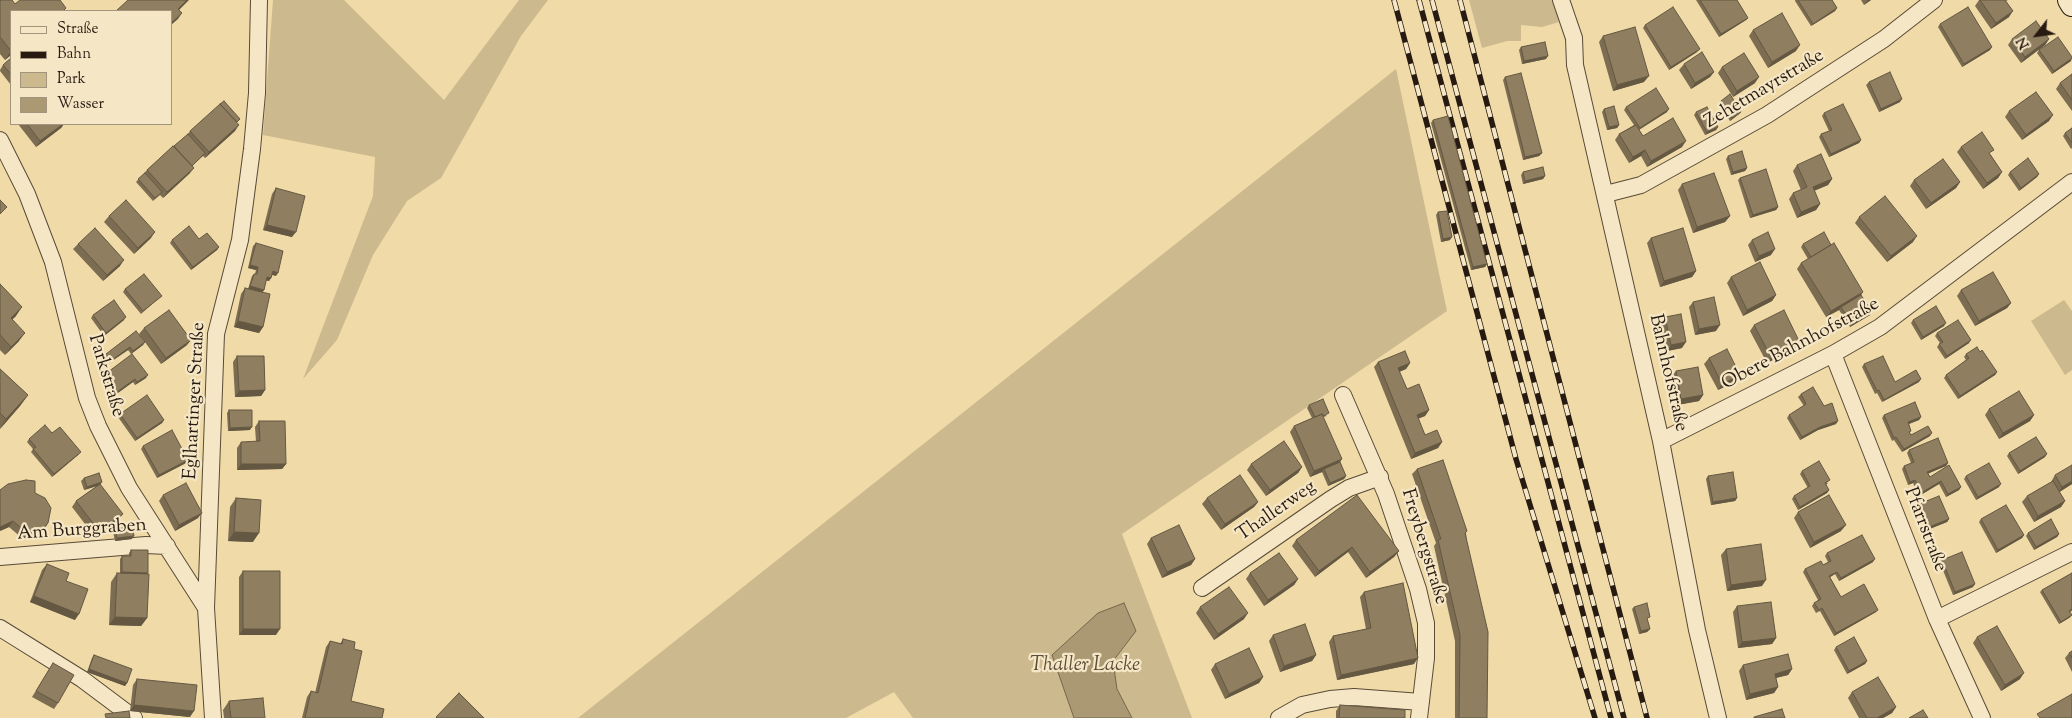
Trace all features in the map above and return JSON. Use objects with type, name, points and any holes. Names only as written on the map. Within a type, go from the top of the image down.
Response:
[{"type":"street","name":"Eglhartinger Straße","points":[[213,718],[206,608],[216,334],[240,240],[252,149],[257,93],[259,0]]},
{"type":"street","name":"Bahnhofstraße","points":[[1561,0],[1574,38],[1575,65],[1661,441],[1697,630],[1718,718]]},
{"type":"street","name":"Zehetmayrstraße","points":[[1606,194],[1641,185],[1767,115],[1884,38],[1934,0]]},
{"type":"street","points":[[2069,0],[2072,5]]},
{"type":"street","name":"Parkstraße","points":[[0,140],[27,194],[53,262],[87,398],[98,426],[129,488],[206,608]]},
{"type":"street","name":"Obere Bahnhofstraße","points":[[1661,441],[1860,340],[1910,306],[2072,182]]},
{"type":"street","name":"Pfarrstraße","points":[[1833,354],[1937,619],[1982,718]]},
{"type":"street","name":"Freybergstraße","points":[[1343,395],[1380,477],[1405,544],[1418,589],[1426,623],[1426,658],[1419,718]]},
{"type":"street","name":"Thallerweg","points":[[1202,588],[1331,499],[1349,488],[1380,477]]},
{"type":"street","name":"Am Burggraben","points":[[0,557],[146,545],[167,546]]},
{"type":"street","points":[[1937,619],[2072,552]]},
{"type":"street","points":[[0,628],[82,679],[134,718]]},
{"type":"street","points":[[1279,718],[1302,705],[1330,699],[1354,697],[1421,702]]},
{"type":"green space","points":[[273,0],[344,0],[444,100],[519,0],[548,0],[521,36],[441,178],[407,201],[373,255],[337,340],[303,379],[373,196],[375,157],[263,135]]},
{"type":"green space","points":[[1469,0],[1552,0],[1559,22],[1542,27],[1521,25],[1521,41],[1507,41],[1482,48]]},
{"type":"green space","points":[[1396,69],[1447,311],[1122,534],[1192,718],[913,718],[894,692],[846,718],[578,718]]},
{"type":"green space","points":[[2064,300],[2072,311],[2072,370],[2065,375],[2031,321]]},
{"type":"water","name":"Thaller Lacke","points":[[1124,603],[1136,631],[1113,661],[1117,689],[1132,718],[1074,718],[1052,655],[1098,613]]},
{"type":"building","points":[[0,0],[12,0],[15,4],[20,0],[60,0],[66,8],[64,10],[10,10],[10,50],[0,37]]},
{"type":"building","points":[[128,0],[187,0],[178,9],[182,13],[172,22],[172,10],[117,10]]},
{"type":"building","points":[[1700,0],[1737,0],[1748,18],[1721,34]]},
{"type":"building","points":[[1798,0],[1832,0],[1837,8],[1813,24]]},
{"type":"building","points":[[1980,0],[2005,0],[2013,11],[1996,23]]},
{"type":"building","points":[[1673,7],[1700,49],[1671,67],[1645,25]]},
{"type":"building","points":[[1968,7],[1992,47],[1964,64],[1940,24]]},
{"type":"building","points":[[1782,13],[1800,45],[1772,62],[1753,30]]},
{"type":"building","points":[[2036,21],[2049,39],[2025,57],[2012,39]]},
{"type":"building","points":[[1635,27],[1649,76],[1617,85],[1603,36]]},
{"type":"building","points":[[2058,37],[2072,58],[2054,71],[2039,50]]},
{"type":"building","points":[[1545,42],[1548,56],[1524,61],[1521,47]]},
{"type":"building","points":[[1702,52],[1714,72],[1695,83],[1684,64]]},
{"type":"building","points":[[1744,53],[1759,77],[1737,91],[1722,67]]},
{"type":"building","points":[[10,59],[10,73],[3,65]]},
{"type":"building","points":[[1890,72],[1902,99],[1881,109],[1869,82]]},
{"type":"building","points":[[1521,73],[1542,153],[1525,157],[1505,77]]},
{"type":"building","points":[[2072,74],[2072,100],[2060,83]]},
{"type":"building","points":[[1656,88],[1669,109],[1640,128],[1626,107]]},
{"type":"building","points":[[2036,92],[2053,115],[2026,135],[2009,111]]},
{"type":"building","points":[[1730,94],[1741,112],[1732,118],[1721,101]]},
{"type":"building","points":[[224,101],[240,119],[237,122],[220,104]]},
{"type":"building","points":[[220,104],[239,125],[209,152],[190,131]]},
{"type":"building","points":[[1843,104],[1861,140],[1831,154],[1821,134],[1832,130],[1824,113]]},
{"type":"building","points":[[1614,106],[1619,125],[1609,127],[1604,109]]},
{"type":"building","points":[[1707,107],[1718,127],[1707,132],[1696,112]]},
{"type":"building","points":[[1448,116],[1487,264],[1473,267],[1433,120]]},
{"type":"building","points":[[1673,118],[1686,141],[1651,161],[1645,150],[1633,157],[1619,134],[1636,125],[1643,136]]},
{"type":"building","points":[[28,125],[62,125],[40,141]]},
{"type":"building","points":[[2072,128],[2072,143],[2065,133]]},
{"type":"building","points":[[1982,132],[1994,150],[1989,153],[2002,172],[1987,183],[1961,147]]},
{"type":"building","points":[[188,134],[205,153],[192,166],[174,146]]},
{"type":"building","points":[[173,146],[194,168],[167,192],[147,170]]},
{"type":"building","points":[[1742,151],[1747,168],[1733,172],[1728,156]]},
{"type":"building","points":[[1821,154],[1832,179],[1813,187],[1820,204],[1801,212],[1793,193],[1807,187],[1797,165]]},
{"type":"building","points":[[2028,158],[2039,174],[2021,188],[2010,172]]},
{"type":"building","points":[[1943,159],[1960,182],[1931,203],[1914,180]]},
{"type":"building","points":[[1543,167],[1545,176],[1525,181],[1523,172]]},
{"type":"building","points":[[1766,169],[1778,207],[1753,215],[1740,178]]},
{"type":"building","points":[[145,173],[162,192],[155,198],[138,179]]},
{"type":"building","points":[[1714,173],[1730,216],[1697,227],[1682,184]]},
{"type":"building","points":[[276,188],[305,196],[296,232],[267,225]]},
{"type":"building","points":[[1885,196],[1917,236],[1891,256],[1859,217]]},
{"type":"building","points":[[0,200],[7,207],[0,214]]},
{"type":"building","points":[[126,200],[155,232],[138,248],[109,216]]},
{"type":"building","points":[[1447,211],[1452,237],[1443,239],[1438,212]]},
{"type":"building","points":[[189,226],[199,239],[207,233],[219,247],[193,267],[172,240]]},
{"type":"building","points":[[95,228],[124,260],[107,275],[78,244]]},
{"type":"building","points":[[1683,228],[1696,271],[1664,281],[1651,238]]},
{"type":"building","points":[[1768,232],[1775,249],[1759,256],[1752,240]]},
{"type":"building","points":[[1824,232],[1831,245],[1811,257],[1803,244]]},
{"type":"building","points":[[256,243],[283,251],[278,273],[273,271],[271,278],[267,277],[264,290],[250,286],[254,274],[257,274],[258,267],[250,265]]},
{"type":"building","points":[[1834,243],[1863,292],[1831,311],[1801,263]]},
{"type":"building","points":[[1760,262],[1776,295],[1747,310],[1731,277]]},
{"type":"building","points":[[1993,272],[2011,303],[1979,321],[1961,290]]},
{"type":"building","points":[[144,274],[162,296],[143,311],[125,289]]},
{"type":"building","points":[[0,284],[22,307],[11,318],[25,333],[11,347],[0,335]]},
{"type":"building","points":[[245,288],[270,294],[263,327],[238,321]]},
{"type":"building","points":[[1861,295],[1872,312],[1852,324],[1841,307]]},
{"type":"building","points":[[1714,297],[1720,325],[1699,329],[1693,302]]},
{"type":"building","points":[[114,300],[126,317],[106,333],[93,315]]},
{"type":"building","points":[[1936,306],[1946,323],[1923,337],[1913,320]]},
{"type":"building","points":[[169,310],[191,340],[166,358],[144,328]]},
{"type":"building","points":[[1784,310],[1800,343],[1771,357],[1754,325]]},
{"type":"building","points":[[1681,314],[1686,342],[1671,345],[1665,317]]},
{"type":"building","points":[[1958,320],[1971,340],[1947,356],[1939,344],[1943,342],[1937,333]]},
{"type":"building","points":[[136,331],[145,342],[133,351],[130,347],[112,360],[106,354]]},
{"type":"building","points":[[1977,347],[1980,352],[1982,350],[1997,372],[1960,396],[1946,375],[1969,358],[1966,354]]},
{"type":"building","points":[[1727,349],[1740,375],[1722,384],[1709,358]]},
{"type":"building","points":[[1405,351],[1410,363],[1398,368],[1407,389],[1419,384],[1429,410],[1417,415],[1425,435],[1437,430],[1442,442],[1415,453],[1378,362]]},
{"type":"building","points":[[132,354],[148,375],[137,382],[135,379],[117,392],[104,375]]},
{"type":"building","points":[[237,356],[264,356],[265,390],[239,391]]},
{"type":"building","points":[[1883,356],[1895,382],[1916,370],[1921,379],[1884,400],[1879,390],[1877,391],[1864,364]]},
{"type":"building","points":[[1698,367],[1703,395],[1681,399],[1676,371]]},
{"type":"building","points":[[0,369],[28,395],[6,419],[0,413]]},
{"type":"building","points":[[1813,387],[1824,406],[1832,403],[1838,421],[1820,427],[1802,437],[1789,415],[1806,404],[1801,394]]},
{"type":"building","points":[[2019,391],[2034,415],[2003,433],[1989,409]]},
{"type":"building","points":[[147,395],[164,420],[137,438],[120,414]]},
{"type":"building","points":[[1323,399],[1329,413],[1315,417],[1309,405]]},
{"type":"building","points":[[1915,402],[1921,417],[1908,422],[1911,431],[1909,432],[1911,435],[1928,426],[1932,433],[1904,449],[1896,437],[1894,438],[1884,415]]},
{"type":"building","points":[[229,410],[252,410],[252,427],[230,428]]},
{"type":"building","points":[[1322,414],[1342,459],[1314,471],[1294,426]]},
{"type":"building","points":[[259,421],[285,421],[286,464],[241,464],[241,442],[260,441]]},
{"type":"building","points":[[45,425],[52,433],[60,427],[81,452],[54,474],[33,449],[36,447],[29,439]]},
{"type":"building","points":[[172,430],[188,460],[159,475],[143,446]]},
{"type":"building","points":[[2036,437],[2047,454],[2020,471],[2009,453]]},
{"type":"building","points":[[1938,438],[1948,463],[1927,472],[1930,477],[1949,465],[1961,487],[1948,494],[1941,481],[1921,493],[1915,480],[1910,482],[1904,466],[1914,462],[1909,450]]},
{"type":"building","points":[[1284,441],[1302,467],[1270,490],[1251,464]]},
{"type":"building","points":[[1443,460],[1467,531],[1465,533],[1488,632],[1487,718],[1459,718],[1460,635],[1438,540],[1441,539],[1417,469]]},
{"type":"building","points":[[1819,461],[1830,480],[1825,483],[1829,490],[1800,507],[1794,496],[1810,486],[1802,471]]},
{"type":"building","points":[[1340,462],[1346,476],[1330,483],[1324,469]]},
{"type":"building","points":[[1989,463],[2001,484],[1978,497],[1966,476]]},
{"type":"building","points":[[2072,465],[2072,481],[2062,487],[2055,475]]},
{"type":"building","points":[[1733,472],[1737,498],[1713,502],[1708,476]]},
{"type":"building","points":[[99,473],[102,482],[87,487],[84,478]]},
{"type":"building","points":[[1240,475],[1258,502],[1225,524],[1207,498]]},
{"type":"building","points":[[26,480],[35,481],[35,493],[45,498],[51,508],[48,523],[42,530],[34,532],[26,532],[13,521],[0,527],[0,490],[8,484]]},
{"type":"building","points":[[2053,481],[2065,501],[2038,516],[2027,496]]},
{"type":"building","points":[[186,483],[202,513],[179,525],[163,495]]},
{"type":"building","points":[[100,484],[123,514],[99,531],[76,501]]},
{"type":"building","points":[[1357,495],[1399,551],[1370,572],[1352,547],[1319,571],[1296,540]]},
{"type":"building","points":[[1829,495],[1846,525],[1814,542],[1798,512]]},
{"type":"building","points":[[1939,496],[1949,519],[1929,527],[1919,504]]},
{"type":"building","points":[[236,498],[261,500],[259,533],[234,532]]},
{"type":"building","points":[[2006,505],[2024,535],[1998,550],[1981,519]]},
{"type":"building","points":[[2051,519],[2059,534],[2036,547],[2028,533]]},
{"type":"building","points":[[1179,525],[1195,559],[1167,572],[1151,538]]},
{"type":"building","points":[[132,526],[134,536],[117,538],[115,529]]},
{"type":"building","points":[[1862,535],[1875,559],[1841,578],[1837,572],[1829,576],[1841,597],[1864,584],[1878,610],[1836,633],[1822,608],[1819,610],[1814,603],[1821,599],[1805,569],[1821,561],[1823,565],[1831,561],[1827,553]]},
{"type":"building","points":[[1761,544],[1766,580],[1731,585],[1726,549]]},
{"type":"building","points":[[131,550],[148,550],[148,573],[122,572],[122,556],[131,556]]},
{"type":"building","points":[[1962,552],[1975,584],[1955,592],[1942,560]]},
{"type":"building","points":[[1279,553],[1298,579],[1268,600],[1250,573]]},
{"type":"building","points":[[47,564],[69,573],[66,581],[88,589],[79,614],[34,596]]},
{"type":"building","points":[[243,571],[280,571],[280,629],[243,629]]},
{"type":"building","points":[[117,573],[149,574],[147,618],[115,617]]},
{"type":"building","points":[[2072,573],[2072,609],[2069,611],[2072,615],[2061,622],[2042,590]]},
{"type":"building","points":[[1403,583],[1418,658],[1341,675],[1333,636],[1371,628],[1364,592]]},
{"type":"building","points":[[1229,587],[1248,613],[1218,634],[1200,607]]},
{"type":"building","points":[[1771,602],[1776,638],[1742,642],[1737,606]]},
{"type":"building","points":[[1647,603],[1650,617],[1647,618],[1650,629],[1641,631],[1634,607]]},
{"type":"building","points":[[1305,624],[1316,655],[1284,666],[1273,635]]},
{"type":"building","points":[[1997,626],[2024,673],[2005,685],[1977,637]]},
{"type":"building","points":[[1854,637],[1867,661],[1849,671],[1836,647]]},
{"type":"building","points":[[343,639],[355,642],[354,649],[362,651],[351,701],[384,709],[382,718],[305,718],[311,691],[318,693],[330,641],[342,644]]},
{"type":"building","points":[[1249,648],[1263,677],[1229,694],[1215,664]]},
{"type":"building","points":[[1788,654],[1792,669],[1775,674],[1778,687],[1750,694],[1743,665]]},
{"type":"building","points":[[94,655],[132,669],[127,683],[89,669]]},
{"type":"building","points":[[53,663],[74,675],[58,703],[36,691]]},
{"type":"building","points":[[1878,677],[1896,707],[1877,718],[1867,718],[1852,692]]},
{"type":"building","points":[[137,679],[197,685],[194,711],[134,705]]},
{"type":"building","points":[[459,693],[484,718],[436,717]]},
{"type":"building","points":[[2072,694],[2072,718],[2040,718],[2037,714]]},
{"type":"building","points":[[263,698],[265,718],[231,718],[229,701]]},
{"type":"building","points":[[1340,705],[1405,710],[1405,718],[1339,718]]},
{"type":"building","points":[[1782,709],[1785,718],[1754,718],[1754,717]]},
{"type":"building","points":[[1923,710],[1928,718],[1909,718]]},
{"type":"building","points":[[129,711],[130,718],[106,718],[105,714]]},
{"type":"railway","points":[[1394,0],[1516,459],[1595,718]]},
{"type":"railway","points":[[1419,0],[1611,718]]},
{"type":"railway","points":[[1432,0],[1624,718]]},
{"type":"railway","points":[[1460,0],[1647,718]]}]
